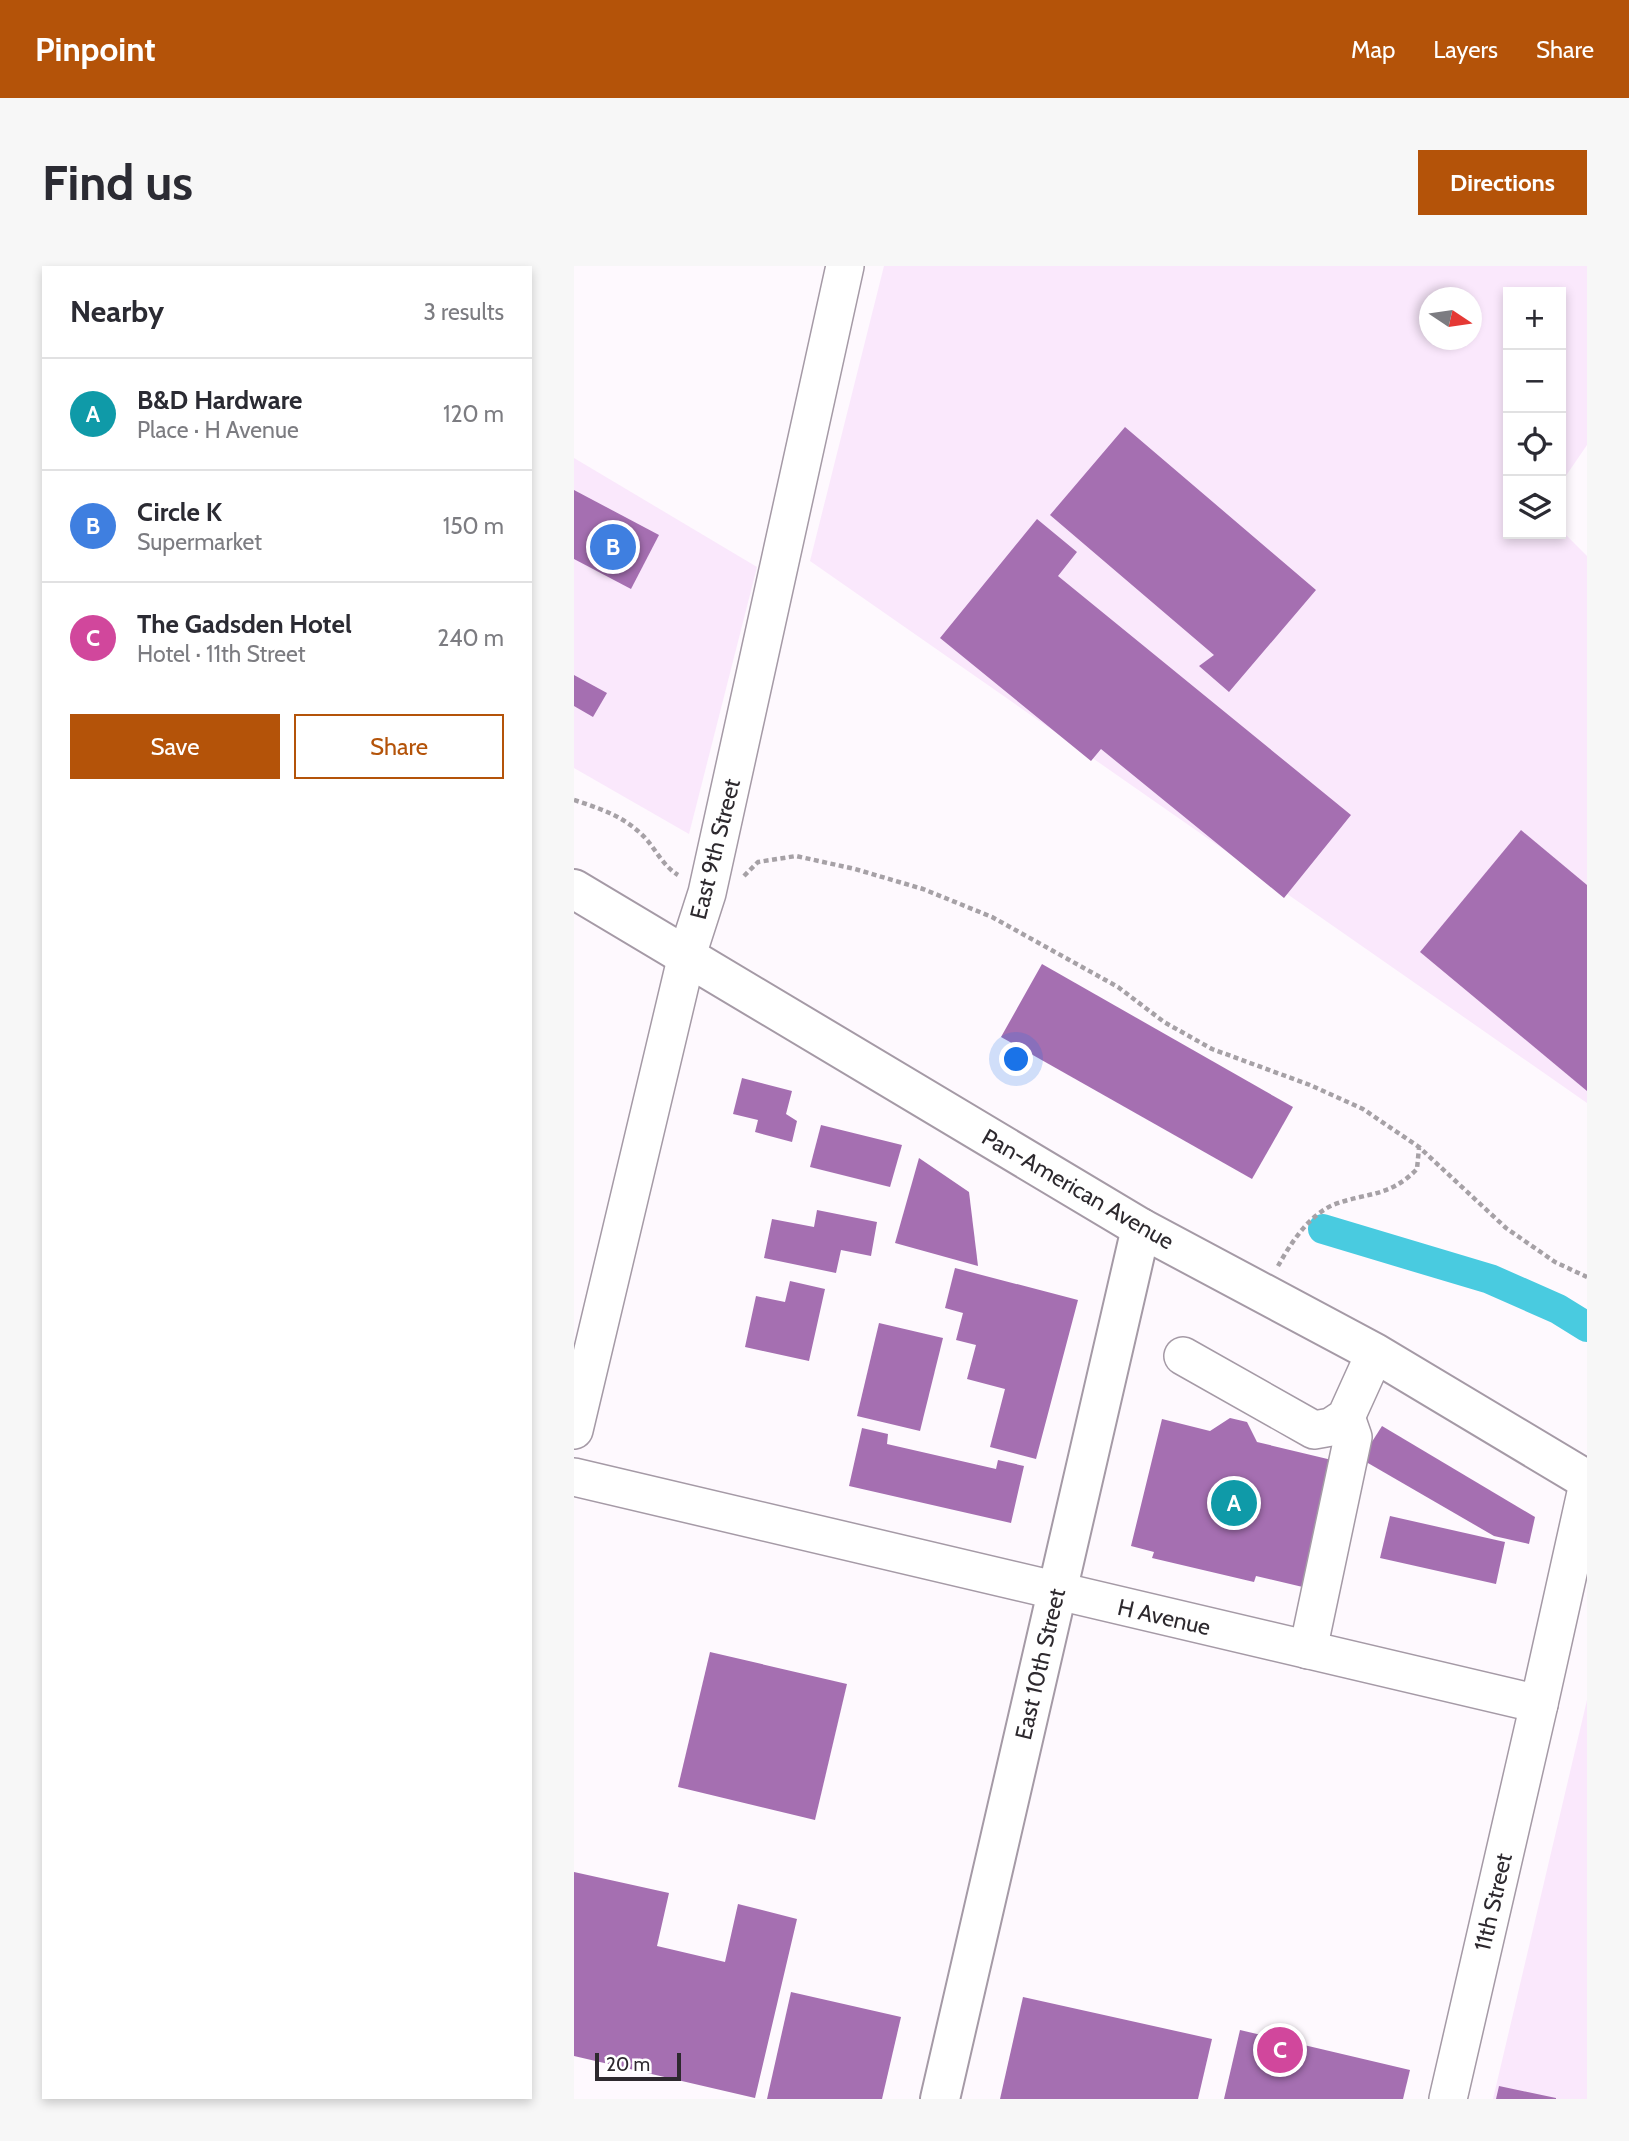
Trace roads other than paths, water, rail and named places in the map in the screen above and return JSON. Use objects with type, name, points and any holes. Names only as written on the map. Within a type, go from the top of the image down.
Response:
[{"type":"main road","name":"Pan-American Avenue","points":[[574,889],[1141,1228],[1375,1353],[1587,1480]]},
{"type":"main road","name":"East 10th Street","points":[[940,2099],[1141,1228]]},
{"type":"street","name":"East 9th Street","points":[[574,1430],[687,955],[707,893],[845,266]]},
{"type":"street","points":[[1183,1356],[1314,1430],[1331,1427],[1346,1417],[1375,1353]]},
{"type":"street","points":[[1308,1650],[1353,1437],[1346,1417]]},
{"type":"street","name":"H Avenue","points":[[574,1477],[1539,1704]]},
{"type":"street","points":[[1539,1704],[1587,1488]]},
{"type":"street","name":"11th Street","points":[[1448,2099],[1539,1704]]},
{"type":"waterway","points":[[1323,1229],[1490,1279],[1558,1309],[1587,1327]]},
{"type":"place","name":"Circle K","points":[[613,547]]},
{"type":"place","name":"B&D Hardware","points":[[1234,1503]]},
{"type":"place","name":"The Gadsden Hotel","points":[[1280,2050]]}]
